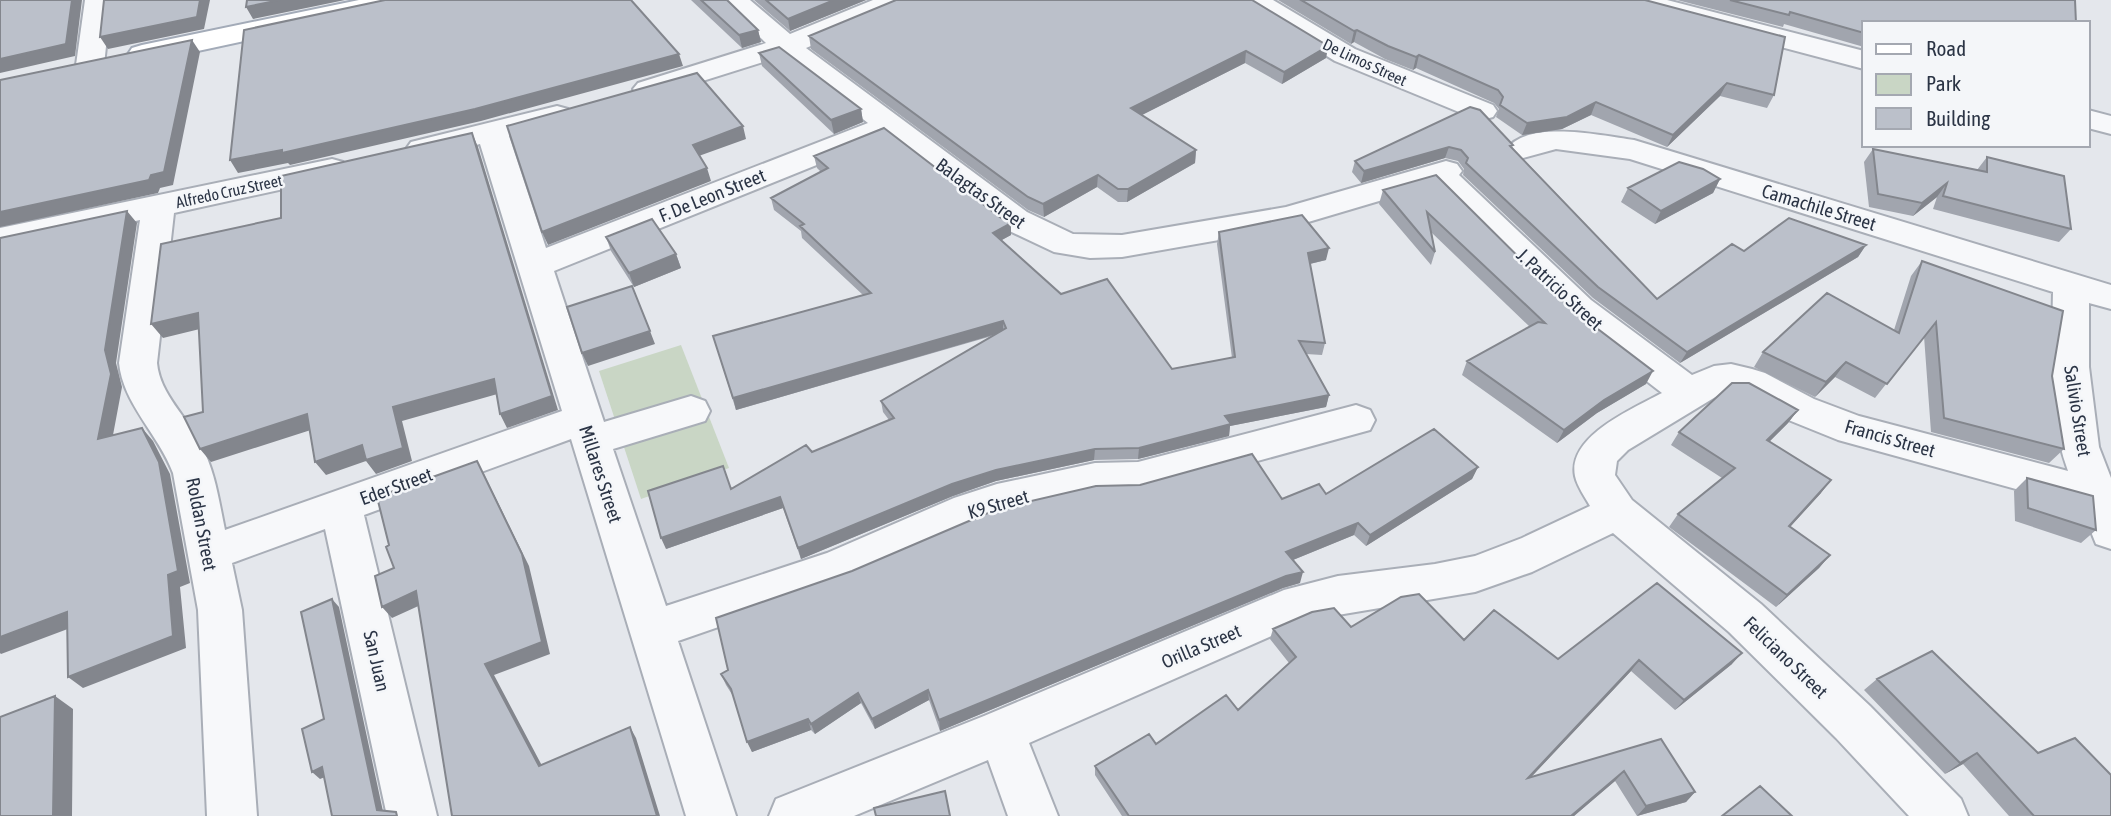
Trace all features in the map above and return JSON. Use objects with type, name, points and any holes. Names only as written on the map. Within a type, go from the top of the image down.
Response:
[{"type":"main road","points":[[77,67],[397,0]]},
{"type":"street","points":[[77,67],[98,0]]},
{"type":"street","name":"Balagtas Street","points":[[734,0],[786,46],[1015,220],[1056,240],[1090,247],[1122,246],[1288,217],[1443,172]]},
{"type":"street","points":[[627,95],[786,46],[897,0]]},
{"type":"street","name":"De Limos Street","points":[[1254,0],[1345,55],[1482,111]]},
{"type":"street","points":[[1636,0],[1862,59]]},
{"type":"street","points":[[394,156],[578,109]]},
{"type":"street","points":[[2090,120],[2111,125]]},
{"type":"street","name":"F. De Leon Street","points":[[535,265],[890,125]]},
{"type":"street","name":"Millares Street","points":[[492,132],[711,816]]},
{"type":"street","name":"Camachile Street","points":[[1541,141],[1634,150],[2111,297]]},
{"type":"street","name":"Alfredo Cruz Street","points":[[0,239],[357,164]]},
{"type":"street","name":"J. Patricio Street","points":[[1443,172],[1578,309],[1690,394]]},
{"type":"street","name":"Roldan Street","points":[[159,205],[138,363],[140,382],[183,447],[193,473],[220,610],[232,816]]},
{"type":"street","name":"Salivio Street","points":[[2071,284],[2070,367],[2079,447],[2111,533]]},
{"type":"street","name":"Francis Street","points":[[1617,512],[1595,475],[1598,455],[1614,439],[1714,380],[1731,378],[1752,383],[1800,409],[1852,429],[2097,495]]},
{"type":"street","name":"Eder Street","points":[[208,554],[341,506],[587,430],[691,411]]},
{"type":"street","name":"K9 Street","points":[[651,631],[839,567],[970,510],[997,501],[1095,479],[1138,478],[1356,420]]},
{"type":"street","name":"San Juan","points":[[341,506],[412,816]]},
{"type":"street","name":"Orilla Street","points":[[794,816],[1001,732],[1300,603],[1348,592],[1480,573],[1509,563],[1617,512]]},
{"type":"street","name":"Feliciano Street","points":[[1617,512],[1745,618],[1853,722],[1943,816]]},
{"type":"street","points":[[1001,732],[1033,816]]},
{"type":"green space","points":[[681,345],[729,468],[641,499],[599,371]]},
{"type":"building","points":[[0,0],[72,0],[66,44],[0,59]]},
{"type":"building","points":[[104,0],[200,0],[197,17],[100,37]]},
{"type":"building","points":[[247,0],[280,0],[246,7]]},
{"type":"building","points":[[385,0],[631,0],[679,54],[475,109],[282,153],[282,150],[230,160],[244,30]]},
{"type":"building","points":[[701,0],[727,0],[758,30],[739,35]]},
{"type":"building","points":[[766,0],[834,0],[788,19]]},
{"type":"building","points":[[896,0],[1252,0],[1328,46],[1284,72],[1246,51],[1131,108],[1196,150],[1128,189],[1118,189],[1098,175],[1043,204],[1028,197],[809,36]]},
{"type":"building","points":[[1301,0],[1645,0],[1785,37],[1774,95],[1727,83],[1673,135],[1596,102],[1567,117],[1527,123],[1500,105],[1503,97],[1498,90],[1419,55],[1416,57],[1354,31]]},
{"type":"building","points":[[1730,0],[2075,0],[2076,21],[1862,21],[1862,32],[1790,12],[1789,15]]},
{"type":"building","points":[[192,40],[164,172],[151,175],[149,180],[0,212],[0,80]]},
{"type":"building","points":[[779,47],[861,109],[831,120],[759,53]]},
{"type":"building","points":[[697,73],[743,126],[693,145],[707,168],[542,232],[507,126]]},
{"type":"building","points":[[1470,107],[1480,110],[1513,145],[1510,146],[1657,299],[1732,244],[1744,251],[1789,218],[1866,245],[1687,352],[1598,287],[1466,163],[1468,158],[1461,150],[1449,147],[1364,171],[1355,161]]},
{"type":"building","points":[[884,128],[1011,223],[993,233],[1061,294],[1107,279],[1172,369],[1235,357],[1219,232],[1302,215],[1329,248],[1308,253],[1325,343],[1299,341],[1329,395],[1225,416],[1231,424],[1139,448],[1095,449],[996,470],[952,484],[798,548],[780,497],[661,538],[648,491],[723,466],[731,489],[806,445],[812,452],[894,418],[881,401],[1006,328],[1003,321],[733,398],[713,336],[871,293],[800,226],[804,224],[771,198],[828,168],[814,156]]},
{"type":"building","points":[[472,133],[552,396],[500,414],[494,379],[393,407],[403,448],[366,460],[362,445],[315,462],[307,414],[200,449],[184,417],[203,412],[198,313],[151,324],[161,244],[281,218],[281,176]]},
{"type":"building","points":[[1873,149],[1987,172],[1987,157],[2064,176],[2071,229],[1943,196],[1947,183],[1922,203],[1878,194]]},
{"type":"building","points":[[1679,162],[1703,169],[1720,179],[1661,211],[1628,188]]},
{"type":"building","points":[[1436,175],[1569,307],[1653,371],[1604,400],[1564,430],[1467,361],[1538,322],[1545,323],[1427,212],[1435,252],[1383,190]]},
{"type":"building","points":[[127,211],[105,350],[111,374],[98,439],[142,428],[159,462],[178,571],[168,575],[173,636],[68,677],[67,612],[0,637],[0,238]]},
{"type":"building","points":[[652,219],[676,254],[629,273],[606,237]]},
{"type":"building","points":[[1922,261],[2063,311],[2052,376],[2064,449],[1944,418],[1936,322],[1887,384],[1846,362],[1826,382],[1763,352],[1827,293],[1899,333]]},
{"type":"building","points":[[632,286],[650,331],[582,353],[567,307]]},
{"type":"building","points":[[1732,383],[1749,383],[1798,410],[1767,440],[1831,480],[1789,526],[1830,555],[1787,595],[1678,514],[1735,468],[1679,432]]},
{"type":"building","points":[[1434,429],[1478,467],[1370,535],[1358,523],[1286,552],[1303,572],[1286,576],[939,720],[928,690],[872,719],[858,693],[811,724],[808,719],[747,742],[731,689],[721,674],[728,670],[716,618],[852,571],[997,509],[1096,486],[1140,485],[1252,454],[1282,499],[1319,484],[1326,494]]},
{"type":"building","points":[[477,461],[522,554],[542,642],[485,664],[539,766],[630,727],[657,816],[452,816],[416,591],[382,607],[375,576],[394,568],[386,547],[389,545],[377,497]]},
{"type":"building","points":[[2027,478],[2093,496],[2096,530],[2028,508]]},
{"type":"building","points":[[1657,583],[1742,653],[1684,700],[1639,660],[1528,778],[1661,739],[1695,792],[1646,806],[1624,771],[1571,816],[1129,816],[1095,766],[1149,734],[1156,744],[1226,695],[1238,710],[1296,657],[1273,629],[1312,612],[1334,608],[1351,627],[1401,597],[1419,594],[1464,640],[1494,610],[1558,659]]},
{"type":"building","points":[[332,599],[377,810],[396,812],[397,816],[332,816],[322,767],[312,772],[302,729],[324,719],[301,612]]},
{"type":"building","points":[[1932,651],[2038,753],[2075,738],[2111,775],[2111,816],[2034,816],[1977,753],[1960,763],[1877,679]]},
{"type":"building","points":[[55,696],[53,816],[0,816],[0,717]]},
{"type":"building","points":[[1760,786],[1792,816],[1722,816]]},
{"type":"building","points":[[945,791],[950,816],[876,816],[874,808]]}]
